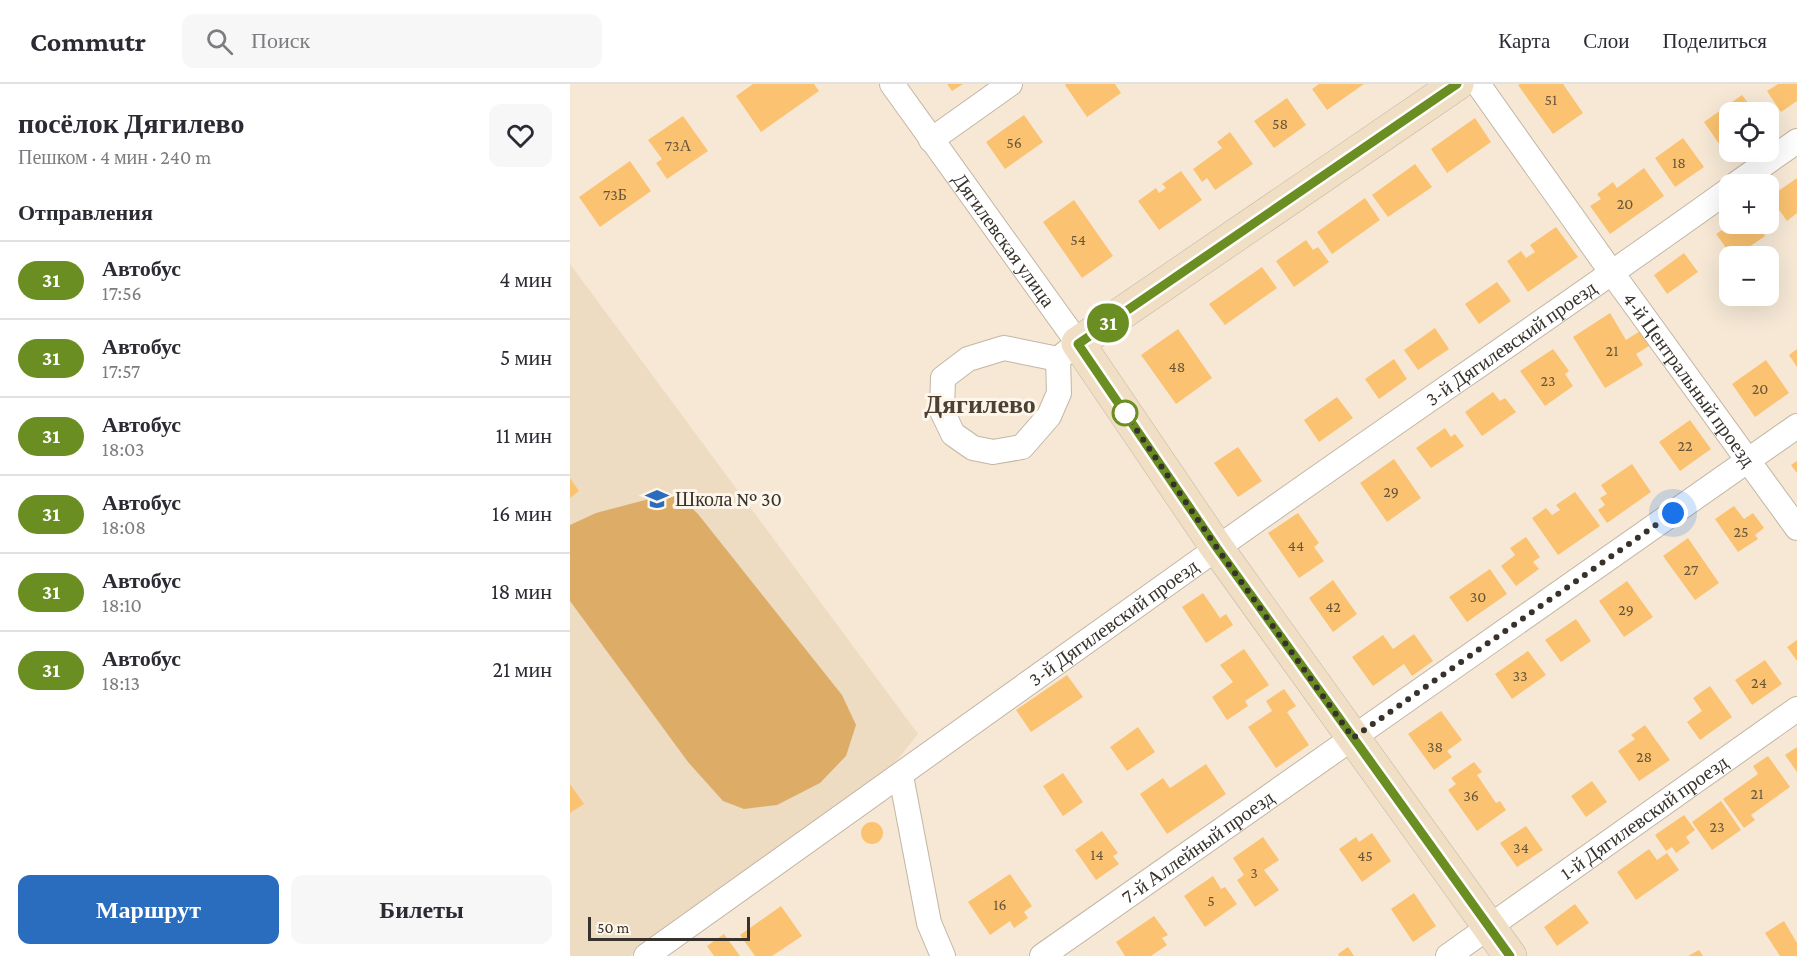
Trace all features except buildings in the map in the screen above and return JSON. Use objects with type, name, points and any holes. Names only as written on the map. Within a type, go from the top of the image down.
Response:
[{"type":"street","name":"Дягилевская улица","points":[[892,84],[1068,351],[1217,548],[1510,956]]},
{"type":"street","points":[[931,140],[1010,84]]},
{"type":"street","points":[[1068,351],[1059,393],[1049,416],[1022,447],[993,452],[974,448],[953,434],[942,411],[943,378],[968,360],[1004,348],[1068,351],[1457,84]]},
{"type":"street","name":"4-й Центральный проезд","points":[[1478,84],[1797,528]]},
{"type":"street","points":[[1750,174],[1797,141]]},
{"type":"street","name":"3-й Дягилевский проезд","points":[[646,956],[1217,548],[1719,197]]},
{"type":"street","name":"7-й Аллейный проезд","points":[[1042,956],[1797,426]]},
{"type":"street","name":"1-й Дягилевский проезд","points":[[1448,956],[1797,709]]},
{"type":"street","points":[[901,776],[929,923],[943,956]]},
{"type":"shaded area","name":"Школа № 30","points":[[570,264],[918,734],[893,765],[630,956],[570,956]]},
{"type":"shaded area","points":[[668,494],[683,499],[698,514],[842,695],[856,725],[846,756],[820,783],[777,805],[744,809],[723,801],[688,762],[570,601],[570,525],[596,513]]},
{"type":"bus line","name":"31","points":[[1457,84],[1078,344],[1217,548],[1510,956]]},
{"type":"place","name":"Школа № 30","points":[[657,499]]},
{"type":"district","name":"Дягилево","points":[[980,404]]},
{"type":"route","points":[[1125,413],[1217,548],[1353,738],[1673,513]]}]
